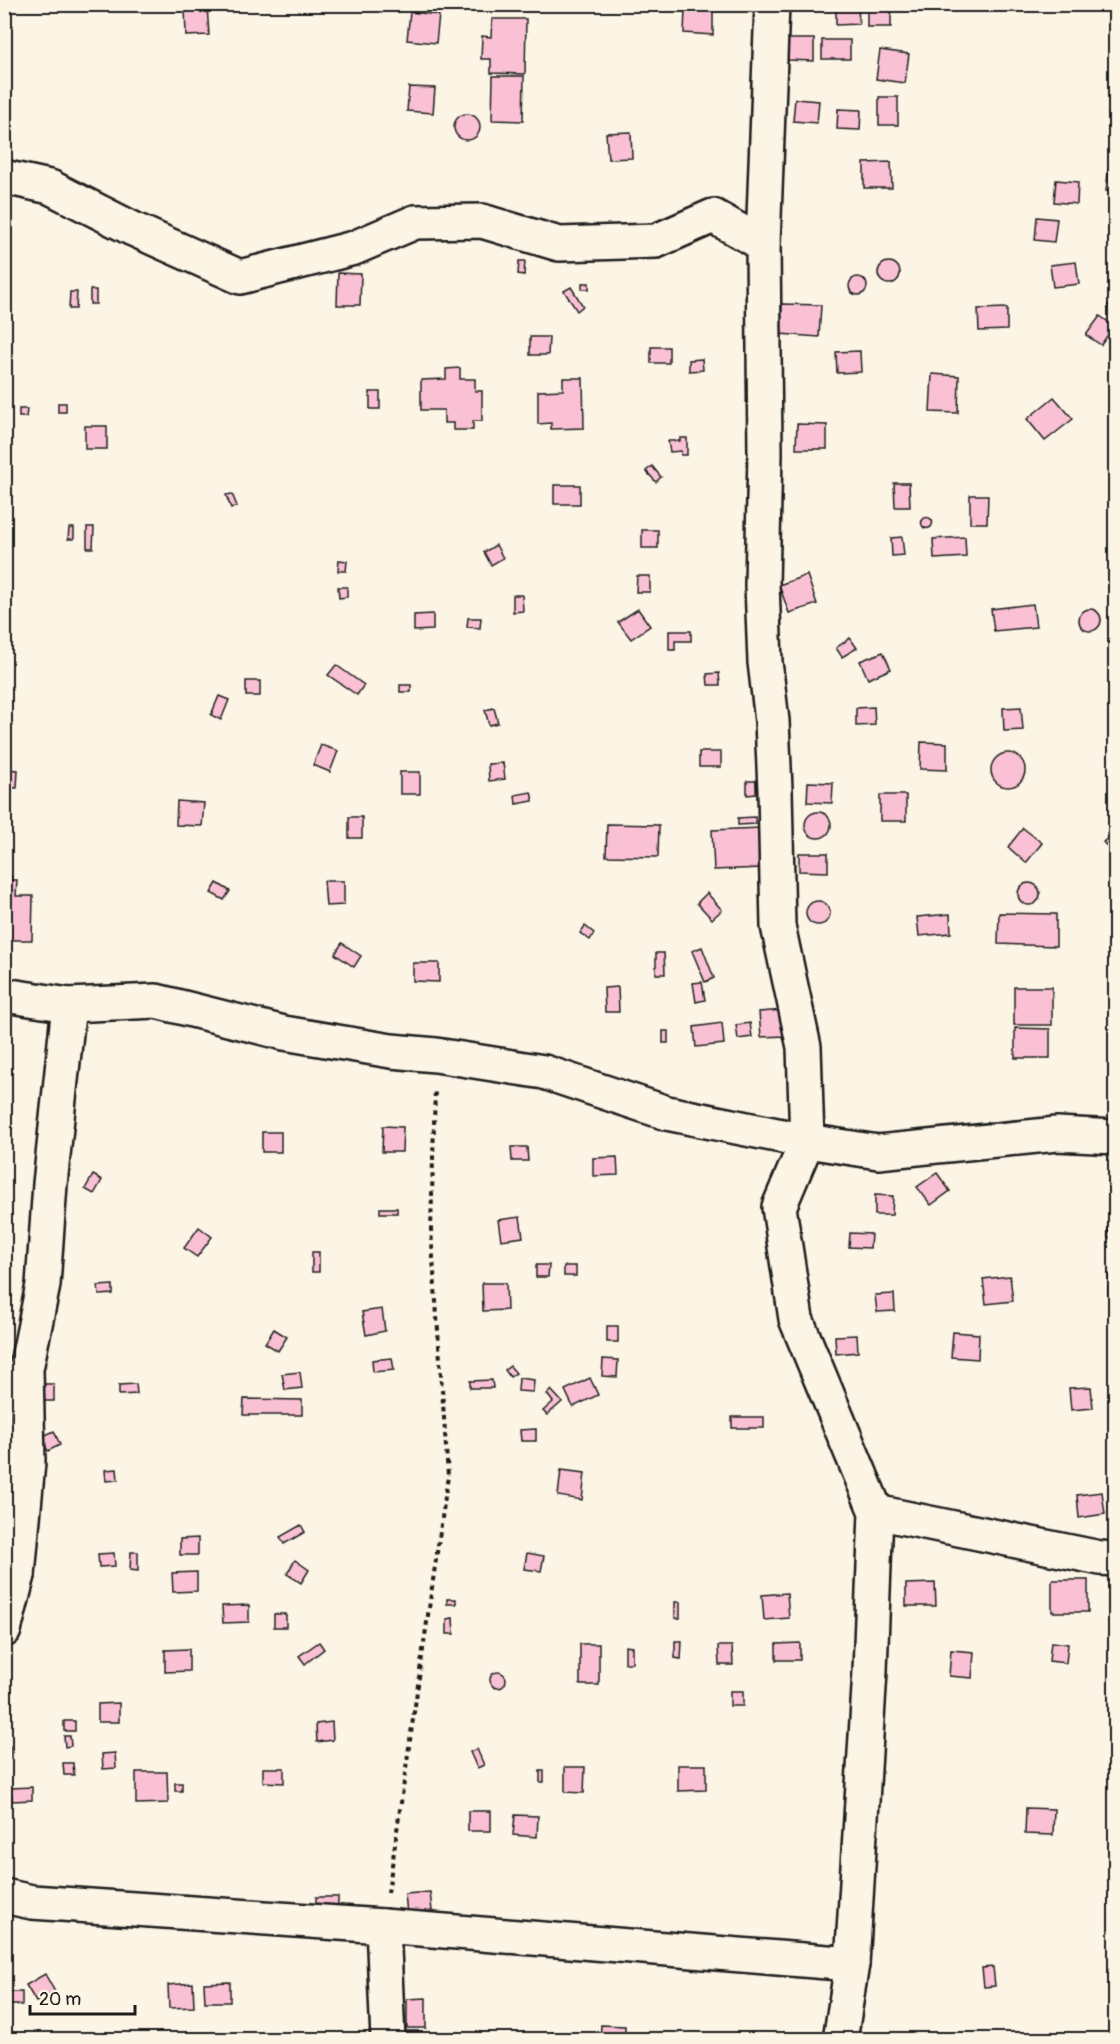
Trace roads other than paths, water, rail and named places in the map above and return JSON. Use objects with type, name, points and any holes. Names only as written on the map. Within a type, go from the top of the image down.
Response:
[{"type":"street","points":[[772,4],[763,244],[765,454],[762,585],[775,790],[777,926],[804,1047],[807,1141],[779,1207],[796,1319],[876,1512],[870,1671],[852,1964],[840,2040]]},
{"type":"street","points":[[4,177],[50,187],[133,229],[240,277],[354,248],[415,222],[482,221],[559,244],[656,241],[713,216],[763,244]]},
{"type":"street","points":[[4,995],[69,1005],[156,1001],[284,1033],[544,1072],[667,1113],[807,1141],[878,1152],[1057,1134],[1116,1137]]},
{"type":"street","points":[[4,1630],[28,1462],[26,1369],[43,1285],[50,1184],[69,1005]]},
{"type":"street","points":[[876,1512],[1100,1558],[1116,1559]]},
{"type":"street","points":[[4,1896],[32,1902],[383,1926],[852,1964]]},
{"type":"street","points":[[383,1926],[388,2040]]}]
